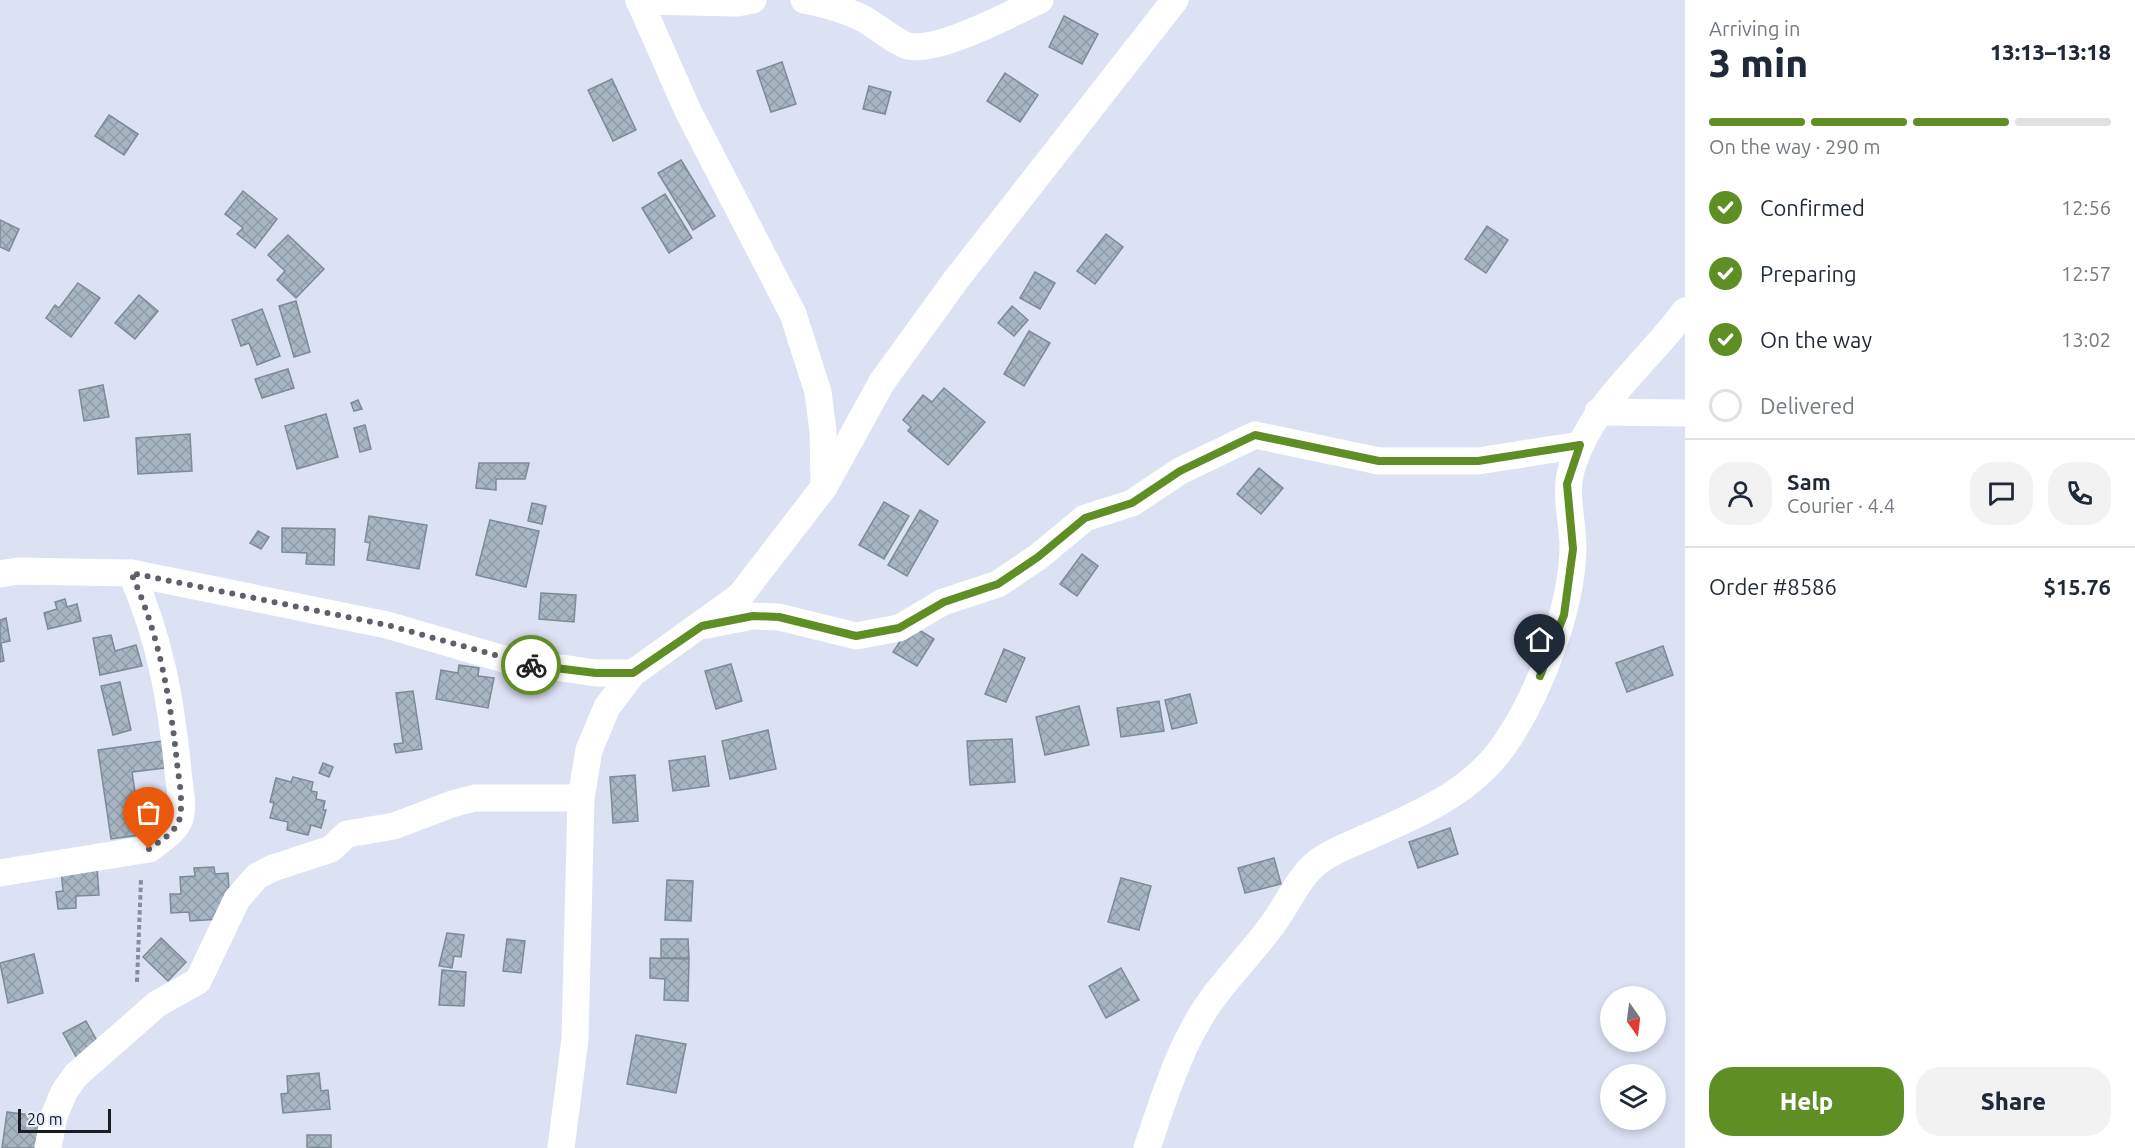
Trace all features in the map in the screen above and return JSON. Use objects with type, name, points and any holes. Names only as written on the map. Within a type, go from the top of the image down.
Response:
[{"type":"street","points":[[753,0],[737,3],[639,0],[688,111],[793,314],[818,392],[823,431],[824,487]]},
{"type":"street","points":[[804,0],[829,5],[863,19],[889,37],[909,46],[956,38],[1040,0]]},
{"type":"street","points":[[561,1148],[575,1039],[580,798],[589,750],[608,707],[633,673],[702,626],[740,596],[824,487],[882,382],[955,282],[1174,0]]},
{"type":"street","points":[[1147,1148],[1170,1077],[1214,996],[1273,924],[1305,876],[1319,860],[1430,809],[1464,787],[1494,759],[1510,738],[1540,676],[1564,615],[1573,549],[1567,484],[1580,445],[1598,412],[1685,311]]},
{"type":"street","points":[[1598,412],[1685,413]]},
{"type":"street","points":[[702,626],[753,616],[779,617],[856,636],[899,628],[944,602],[998,584],[1038,557],[1085,518],[1132,503],[1180,471],[1255,435],[1379,461],[1478,461],[1580,445]]},
{"type":"street","points":[[0,574],[18,571],[131,573],[387,625],[518,662],[596,673],[633,673]]},
{"type":"street","points":[[0,873],[149,849],[169,835],[180,819],[180,796],[164,667],[148,610],[131,573]]},
{"type":"street","points":[[48,1148],[54,1116],[64,1092],[76,1076],[157,1004],[198,981],[237,899],[250,882],[273,868],[332,849],[353,832],[394,826],[452,804],[475,798],[580,798]]},
{"type":"path","points":[[134,1024],[140,885],[149,849]]},
{"type":"building","points":[[1064,16],[1098,34],[1082,64],[1049,47]]},
{"type":"building","points":[[782,62],[796,104],[771,112],[757,71]]},
{"type":"building","points":[[1005,73],[1038,95],[1020,122],[987,101]]},
{"type":"building","points":[[612,79],[636,130],[613,141],[588,90]]},
{"type":"building","points":[[869,86],[891,92],[885,114],[863,109]]},
{"type":"building","points":[[109,115],[138,134],[124,155],[95,136]]},
{"type":"building","points":[[681,160],[715,216],[693,230],[658,173]]},
{"type":"building","points":[[243,191],[277,219],[255,248],[237,234],[243,228],[225,214]]},
{"type":"building","points":[[665,194],[692,238],[669,253],[642,208]]},
{"type":"building","points":[[0,220],[19,229],[9,251],[0,247]]},
{"type":"building","points":[[1487,226],[1508,240],[1486,273],[1465,259]]},
{"type":"building","points":[[1106,234],[1123,247],[1095,284],[1077,271]]},
{"type":"building","points":[[288,235],[324,269],[296,298],[277,280],[285,271],[268,255]]},
{"type":"building","points":[[1035,272],[1055,283],[1040,309],[1020,298]]},
{"type":"building","points":[[78,283],[100,298],[71,337],[46,318],[55,305],[59,308]]},
{"type":"building","points":[[139,295],[158,311],[135,339],[115,323]]},
{"type":"building","points":[[296,301],[310,352],[294,357],[279,306]]},
{"type":"building","points":[[1012,306],[1028,320],[1014,336],[998,323]]},
{"type":"building","points":[[262,309],[280,356],[257,365],[249,343],[241,346],[232,320]]},
{"type":"building","points":[[1029,331],[1050,343],[1024,386],[1004,374]]},
{"type":"building","points":[[288,369],[294,388],[262,398],[255,379]]},
{"type":"building","points":[[103,385],[109,417],[84,421],[79,390]]},
{"type":"building","points":[[944,388],[985,422],[948,465],[908,431],[911,427],[903,420],[923,395],[932,402]]},
{"type":"building","points":[[358,400],[362,409],[354,411],[351,403]]},
{"type":"building","points":[[326,414],[338,457],[297,469],[285,426]]},
{"type":"building","points":[[365,425],[371,449],[360,452],[354,428]]},
{"type":"building","points":[[190,434],[192,471],[138,474],[136,438]]},
{"type":"building","points":[[479,463],[529,463],[525,479],[496,479],[496,490],[476,488]]},
{"type":"building","points":[[1259,468],[1283,488],[1261,514],[1237,494]]},
{"type":"building","points":[[884,502],[909,516],[884,559],[859,545]]},
{"type":"building","points":[[532,503],[546,506],[542,524],[528,521]]},
{"type":"building","points":[[920,510],[938,521],[907,576],[888,565]]},
{"type":"building","points":[[369,516],[427,525],[419,569],[367,560],[370,543],[365,542]]},
{"type":"building","points":[[490,520],[539,531],[526,587],[476,575]]},
{"type":"building","points":[[282,528],[335,529],[334,565],[306,564],[307,553],[282,552]]},
{"type":"building","points":[[258,531],[269,537],[261,549],[250,543]]},
{"type":"building","points":[[1082,554],[1098,566],[1077,596],[1060,584]]},
{"type":"building","points":[[541,593],[576,595],[574,622],[539,619]]},
{"type":"building","points":[[65,599],[67,607],[77,604],[81,621],[48,629],[44,613],[57,609],[55,602]]},
{"type":"building","points":[[6,618],[10,641],[1,643],[4,661],[0,662],[0,620]]},
{"type":"building","points":[[911,625],[934,639],[917,666],[893,652]]},
{"type":"building","points":[[111,635],[115,651],[136,645],[142,666],[100,675],[93,638]]},
{"type":"building","points":[[1663,646],[1673,675],[1627,692],[1616,663]]},
{"type":"building","points":[[1004,649],[1025,658],[1006,702],[985,694]]},
{"type":"building","points":[[731,664],[742,701],[716,709],[705,671]]},
{"type":"building","points":[[459,665],[479,668],[478,676],[494,678],[488,708],[436,699],[441,670],[458,673]]},
{"type":"building","points":[[120,682],[131,730],[113,735],[101,686]]},
{"type":"building","points":[[413,691],[422,749],[396,753],[394,744],[403,743],[396,693]]},
{"type":"building","points":[[1190,694],[1197,723],[1172,729],[1165,700]]},
{"type":"building","points":[[1159,701],[1164,731],[1121,737],[1117,708]]},
{"type":"building","points":[[1079,706],[1089,745],[1045,755],[1036,717]]},
{"type":"building","points":[[768,730],[776,769],[730,779],[722,741]]},
{"type":"building","points":[[1012,739],[1015,782],[970,785],[967,741]]},
{"type":"building","points":[[169,740],[173,767],[132,772],[137,805],[158,802],[162,832],[111,839],[98,750]]},
{"type":"building","points":[[705,756],[709,786],[673,791],[669,761]]},
{"type":"building","points":[[323,763],[333,767],[329,777],[319,773]]},
{"type":"building","points":[[635,775],[638,821],[613,823],[610,777]]},
{"type":"building","points":[[293,777],[313,782],[311,791],[317,792],[316,799],[325,801],[323,810],[326,810],[321,828],[311,825],[308,835],[287,830],[288,822],[270,818],[274,803],[270,802],[276,778],[291,782]]},
{"type":"building","points":[[1450,828],[1458,854],[1418,868],[1409,842]]},
{"type":"building","points":[[1274,858],[1281,884],[1245,893],[1238,868]]},
{"type":"building","points":[[97,867],[99,895],[76,896],[76,908],[58,909],[56,892],[63,891],[61,869]]},
{"type":"building","points":[[214,867],[215,874],[228,873],[230,907],[221,919],[190,921],[189,912],[171,913],[170,894],[181,894],[180,877],[195,876],[194,868]]},
{"type":"building","points":[[1121,878],[1151,886],[1139,930],[1108,922]]},
{"type":"building","points":[[667,880],[693,881],[691,921],[665,920]]},
{"type":"building","points":[[447,933],[464,935],[461,957],[454,956],[452,968],[439,966]]},
{"type":"building","points":[[161,938],[186,962],[168,981],[143,957]]},
{"type":"building","points":[[507,939],[525,941],[521,973],[503,971]]},
{"type":"building","points":[[661,939],[688,939],[689,958],[661,958]]},
{"type":"building","points":[[34,954],[43,993],[8,1003],[0,963]]},
{"type":"building","points":[[650,958],[689,959],[688,1001],[664,1000],[665,979],[650,978]]},
{"type":"building","points":[[1121,968],[1139,1000],[1106,1018],[1089,986]]},
{"type":"building","points":[[442,970],[466,972],[464,1006],[439,1005]]},
{"type":"building","points":[[86,1021],[101,1048],[78,1060],[63,1033]]},
{"type":"building","points":[[636,1035],[686,1044],[676,1093],[627,1084]]},
{"type":"building","points":[[319,1073],[321,1091],[328,1090],[330,1109],[283,1113],[281,1094],[288,1093],[287,1076]]},
{"type":"building","points":[[7,1112],[46,1117],[42,1148],[2,1148]]},
{"type":"building","points":[[307,1135],[331,1135],[331,1148],[307,1147]]},
{"type":"way so far","points":[[149,849],[169,835],[180,819],[180,796],[174,731],[164,667],[148,610],[131,573],[387,625],[531,665]]},
{"type":"route","points":[[531,665],[596,673],[633,673],[702,626],[753,616],[779,617],[856,636],[899,628],[926,610],[998,584],[1038,557],[1085,518],[1132,503],[1180,471],[1255,435],[1379,461],[1478,461],[1580,445],[1567,484],[1573,549],[1564,615],[1540,676]]}]
